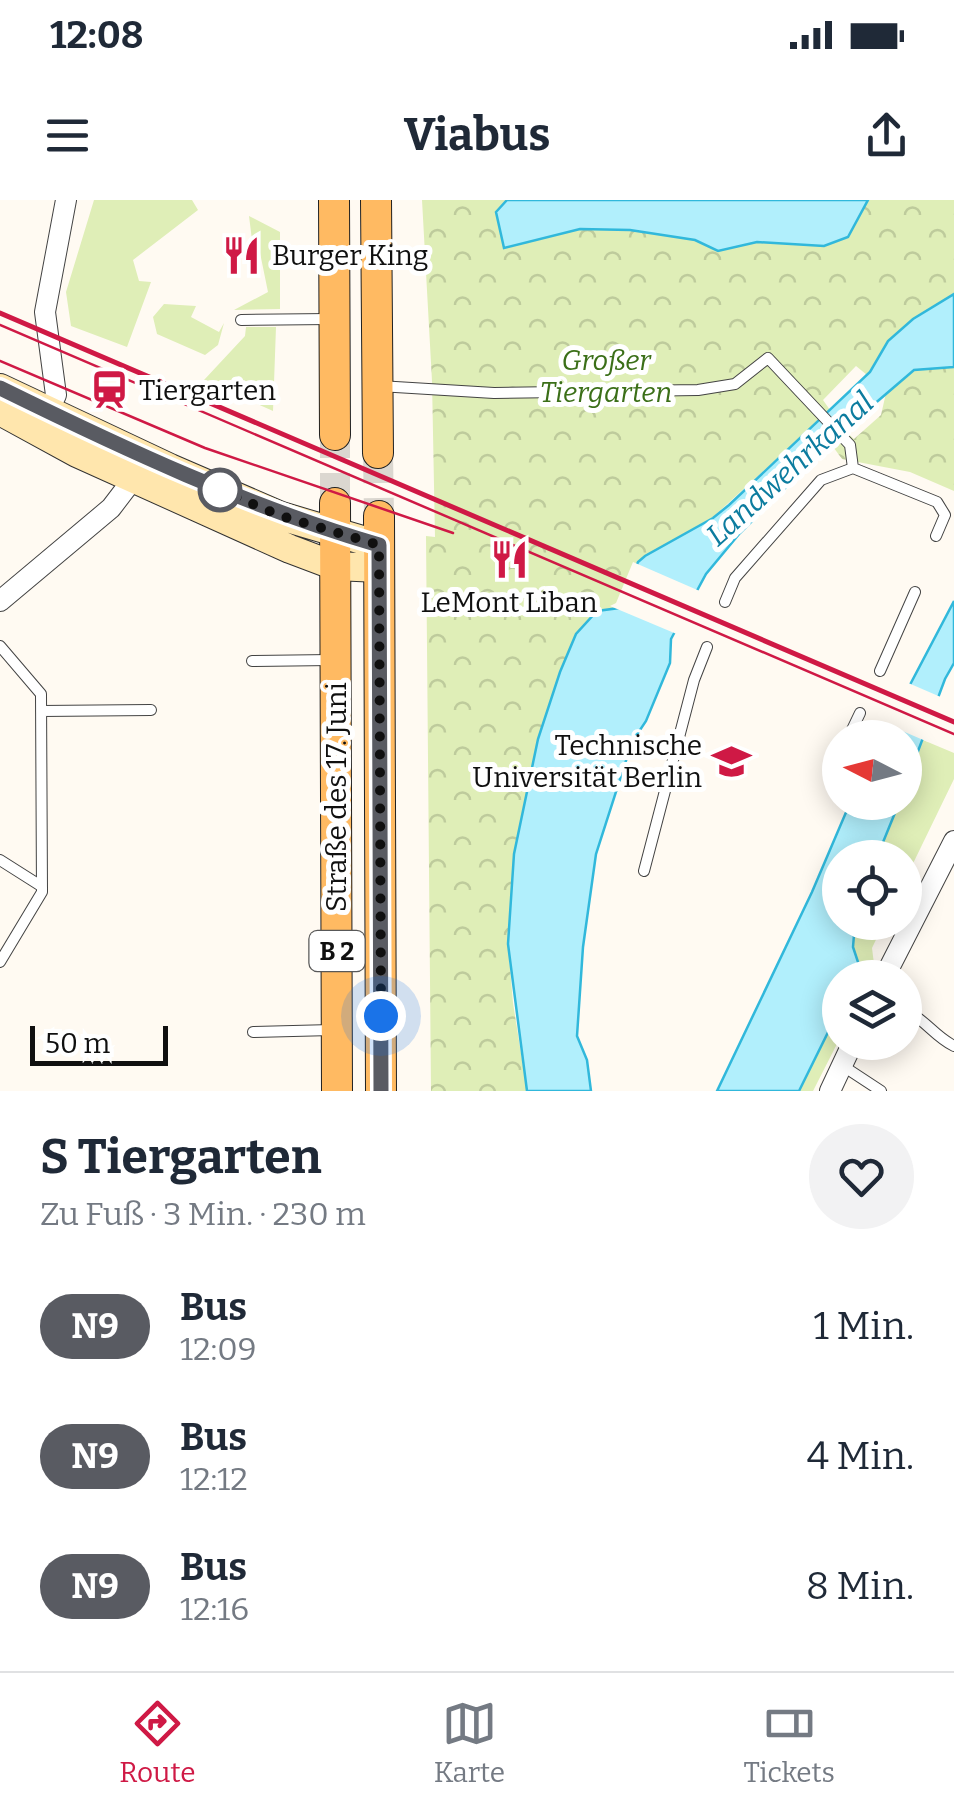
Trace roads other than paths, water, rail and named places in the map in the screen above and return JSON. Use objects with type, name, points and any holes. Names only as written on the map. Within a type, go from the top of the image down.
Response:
[{"type":"main road","points":[[334,200],[335,434]]},
{"type":"main road","points":[[376,200],[378,453]]},
{"type":"main road","name":"Straße des 17. Juni","points":[[335,518],[337,1091]]},
{"type":"main road","name":"Straße des 17. Juni","points":[[379,543],[381,1091]]},
{"type":"street","points":[[43,422],[56,396],[45,312],[66,200]]},
{"type":"street","points":[[0,388],[43,422]]},
{"type":"street","points":[[0,409],[43,422],[335,566],[379,543]]},
{"type":"street","points":[[141,469],[281,516],[335,518],[379,543]]},
{"type":"street","points":[[0,602],[112,508],[141,469]]},
{"type":"street","points":[[893,960],[954,840]]},
{"type":"street","points":[[830,1091],[844,1060]]},
{"type":"lane","points":[[241,320],[334,319]]},
{"type":"lane","points":[[379,386],[494,393],[698,390],[735,384],[768,358],[850,445],[853,468]]},
{"type":"lane","points":[[725,602],[735,578],[821,480],[853,468],[937,502],[944,515],[936,536]]},
{"type":"lane","points":[[880,671],[915,592]]},
{"type":"lane","points":[[0,646],[41,694],[42,886],[0,962]]},
{"type":"lane","points":[[644,872],[694,680],[707,646]]},
{"type":"lane","points":[[252,662],[336,660]]},
{"type":"lane","points":[[41,711],[151,710]]},
{"type":"lane","points":[[857,720],[860,713]]},
{"type":"lane","points":[[0,860],[42,886]]},
{"type":"lane","points":[[922,1018],[934,1036],[954,1046]]},
{"type":"lane","points":[[253,1032],[337,1030]]},
{"type":"lane","points":[[842,1065],[881,1091]]},
{"type":"water","points":[[507,200],[868,200],[848,237],[824,246],[757,242],[718,251],[695,240],[630,230],[580,229],[504,248],[496,212]]},
{"type":"water","name":"Landwehrkanal","points":[[954,294],[954,367],[914,370],[844,430],[740,533],[706,574],[671,639],[670,663],[646,721],[632,742],[596,854],[583,947],[577,1036],[587,1060],[591,1091],[527,1091],[508,944],[514,854],[538,739],[576,634],[597,611],[619,608],[638,562],[729,505],[870,372],[888,341],[913,319]]},
{"type":"water","points":[[954,601],[954,663],[922,741],[922,720],[891,720]]},
{"type":"water","points":[[843,820],[892,820],[884,840],[834,840]]},
{"type":"water","points":[[822,869],[822,940],[854,940],[857,960],[822,960],[822,1044],[799,1091],[717,1091]]},
{"type":"tunnel","points":[[335,435],[335,503]]},
{"type":"tunnel","points":[[378,453],[379,516]]},
{"type":"tram line","points":[[0,325],[954,734]]},
{"type":"tram line","points":[[0,361],[205,448],[453,533]]},
{"type":"railway","points":[[0,313],[954,722]]},
{"type":"place","name":"Burger King","points":[[242,255]]},
{"type":"place","name":"Tiergarten","points":[[109,390]]},
{"type":"place","name":"LeMont Liban","points":[[509,560]]},
{"type":"place","name":"Technische Universität Berlin","points":[[732,761]]},
{"type":"park label","name":"Großer Tiergarten","points":[[606,376]]}]
